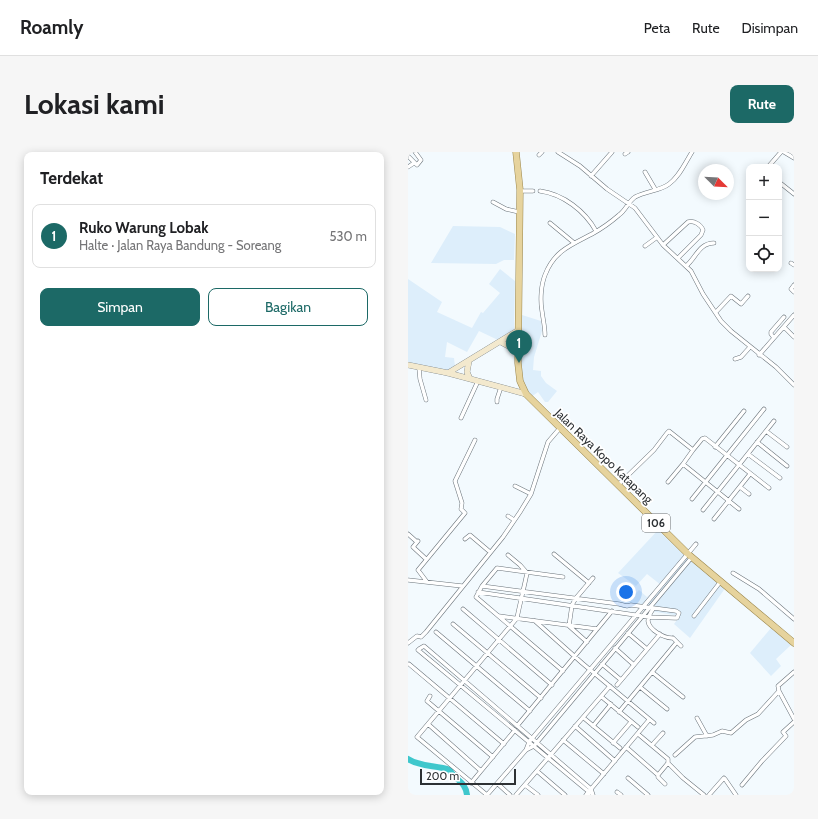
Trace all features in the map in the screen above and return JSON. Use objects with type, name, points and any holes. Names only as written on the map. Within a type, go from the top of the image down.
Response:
[{"type":"main road","name":"106","points":[[516,152],[520,191],[517,331],[519,375],[526,394]]},
{"type":"main road","points":[[448,373],[517,331]]},
{"type":"main road","points":[[501,342],[518,351]]},
{"type":"main road","points":[[469,361],[468,372],[470,380]]},
{"type":"main road","points":[[408,365],[448,373],[526,394]]},
{"type":"main road","points":[[517,392],[522,386]]},
{"type":"main road","name":"Jalan Raya Kopo Katapang","points":[[526,394],[690,555],[794,643]]},
{"type":"street","points":[[408,167],[414,163],[417,165],[421,161],[416,152]]},
{"type":"street","points":[[558,152],[580,166],[591,176],[628,202],[641,214],[656,238],[678,258],[694,276],[703,294],[731,331],[772,364],[794,385]]},
{"type":"street","points":[[591,176],[612,152]]},
{"type":"street","points":[[546,335],[541,304],[545,274],[559,253],[572,241],[622,213],[628,202],[634,198],[654,188],[665,187],[674,180],[683,169],[692,152]]},
{"type":"street","points":[[771,164],[782,152],[794,158]]},
{"type":"street","points":[[408,156],[414,163]]},
{"type":"street","points":[[645,172],[654,188]]},
{"type":"street","points":[[782,184],[794,194]]},
{"type":"street","points":[[520,191],[533,191]]},
{"type":"street","points":[[540,191],[550,193],[572,204],[595,229]]},
{"type":"street","points":[[493,202],[506,209],[519,212]]},
{"type":"street","points":[[663,245],[688,222],[692,221],[702,228],[703,230],[701,235],[678,258]]},
{"type":"street","points":[[550,223],[572,241]]},
{"type":"street","points":[[645,246],[656,238]]},
{"type":"street","points":[[686,266],[692,262],[695,255],[707,243],[714,243]]},
{"type":"street","points":[[794,285],[791,289],[794,292]]},
{"type":"street","points":[[716,312],[731,296],[741,304],[748,296]]},
{"type":"street","points":[[759,355],[794,315]]},
{"type":"street","points":[[774,338],[771,333],[784,317]]},
{"type":"street","points":[[784,327],[794,337]]},
{"type":"street","points":[[735,359],[741,357],[750,347]]},
{"type":"street","points":[[419,368],[420,379],[426,400]]},
{"type":"street","points":[[460,418],[478,381]]},
{"type":"street","points":[[497,402],[501,387]]},
{"type":"street","points":[[692,499],[764,409]]},
{"type":"street","points":[[716,447],[744,411]]},
{"type":"street","points":[[703,510],[774,421]]},
{"type":"street","points":[[408,643],[417,636],[422,636],[514,520],[531,494],[545,448],[550,439],[560,428]]},
{"type":"street","points":[[766,431],[787,447]]},
{"type":"street","points":[[618,485],[654,450],[668,432],[693,450]]},
{"type":"street","points":[[668,482],[703,438],[769,488]]},
{"type":"street","points":[[427,582],[417,571],[465,513],[461,509],[462,503],[455,482],[475,440]]},
{"type":"street","points":[[757,442],[787,466]]},
{"type":"street","points":[[748,454],[780,478]]},
{"type":"street","points":[[682,464],[739,509]]},
{"type":"street","points":[[714,519],[750,474]]},
{"type":"street","points":[[515,486],[531,494]]},
{"type":"street","points":[[740,487],[748,494]]},
{"type":"street","points":[[508,516],[514,520]]},
{"type":"street","points":[[408,534],[417,542],[413,547],[426,559]]},
{"type":"street","points":[[465,538],[470,535],[490,552]]},
{"type":"street","points":[[527,573],[517,618],[511,627],[476,666],[417,737],[487,795],[526,750],[530,740],[592,672],[602,664],[651,608],[690,555],[696,544]]},
{"type":"street","points":[[554,554],[589,583]]},
{"type":"street","points":[[508,555],[527,573]]},
{"type":"street","points":[[526,750],[536,745],[643,607],[690,555]]},
{"type":"street","points":[[563,577],[497,568],[482,586],[476,597],[563,671]]},
{"type":"street","points":[[733,573],[759,589],[794,618]]},
{"type":"street","points":[[569,626],[572,606],[576,598],[593,578]]},
{"type":"street","points":[[408,580],[462,586]]},
{"type":"street","points":[[694,616],[721,581]]},
{"type":"street","points":[[478,592],[649,617],[675,618],[679,613],[677,611],[482,586]]},
{"type":"street","points":[[651,608],[648,623],[660,634],[665,637],[672,638],[682,646]]},
{"type":"street","points":[[463,609],[552,685]]},
{"type":"street","points":[[471,783],[612,611]]},
{"type":"street","points":[[498,616],[597,630]]},
{"type":"street","points":[[535,621],[592,672],[654,723]]},
{"type":"street","points":[[453,624],[541,698]]},
{"type":"street","points":[[569,626],[586,642]]},
{"type":"street","points":[[436,632],[530,711]]},
{"type":"street","points":[[628,633],[648,649]]},
{"type":"street","points":[[617,685],[660,634]]},
{"type":"street","points":[[619,712],[677,642]]},
{"type":"street","points":[[516,728],[461,685],[419,649],[424,646],[593,795]]},
{"type":"street","points":[[616,648],[634,664]]},
{"type":"street","points":[[410,664],[504,744]]},
{"type":"street","points":[[602,664],[621,680]]},
{"type":"street","points":[[652,672],[683,698]]},
{"type":"street","points":[[794,672],[779,685],[779,692],[794,719]]},
{"type":"street","points":[[516,795],[610,686]]},
{"type":"street","points":[[640,687],[667,709]]},
{"type":"street","points":[[675,756],[695,737],[713,735],[722,731],[731,733],[746,720],[758,714],[779,692]]},
{"type":"street","points":[[430,696],[427,701],[493,757]]},
{"type":"street","points":[[603,698],[638,727]]},
{"type":"street","points":[[593,726],[611,704]]},
{"type":"street","points":[[697,718],[707,736]]},
{"type":"street","points":[[585,719],[612,743],[620,748]]},
{"type":"street","points":[[589,793],[649,720]]},
{"type":"street","points":[[612,743],[631,722]]},
{"type":"street","points":[[742,785],[786,736],[783,732],[794,722]]},
{"type":"street","points":[[428,724],[482,771]]},
{"type":"street","points":[[575,726],[615,761]]},
{"type":"street","points":[[652,746],[663,733]]},
{"type":"street","points":[[536,734],[541,738]]},
{"type":"street","points":[[638,734],[668,759],[668,763],[683,778],[704,795]]},
{"type":"street","points":[[563,740],[604,774]]},
{"type":"street","points":[[626,747],[658,774],[658,777],[665,784]]},
{"type":"street","points":[[658,774],[668,763]]},
{"type":"street","points":[[537,771],[565,795]]},
{"type":"street","points":[[628,778],[645,794]]},
{"type":"street","points":[[709,795],[724,778],[735,794]]},
{"type":"street","points":[[498,784],[510,795]]},
{"type":"street","points":[[525,785],[538,795]]},
{"type":"street","points":[[617,792],[621,795]]},
{"type":"shaded area","points":[[453,226],[500,227],[515,234],[514,260],[504,260],[496,264],[431,263]]},
{"type":"shaded area","points":[[500,269],[515,281],[514,329],[498,340],[479,331],[467,352],[447,342],[445,357],[454,358],[455,367],[444,372],[408,365],[408,279],[442,302],[437,312],[472,328],[481,312],[483,313],[500,293],[489,284]]},
{"type":"shaded area","points":[[522,315],[541,321],[542,331],[534,357],[533,370],[541,371],[541,376],[546,383],[557,391],[548,402],[545,402],[538,392],[531,397],[523,382],[520,352]]},
{"type":"shaded area","points":[[658,530],[683,554],[726,587],[690,638],[674,624],[680,616],[639,609],[628,601],[639,590],[647,597],[661,585],[647,574],[636,586],[618,573]]},
{"type":"shaded area","points":[[771,628],[791,645],[776,659],[781,666],[771,676],[750,653]]},
{"type":"waterway","points":[[408,759],[423,765],[450,770],[452,774],[462,783],[467,795]]},
{"type":"place","name":"Ruko Warung Lobak","points":[[519,363]]}]
